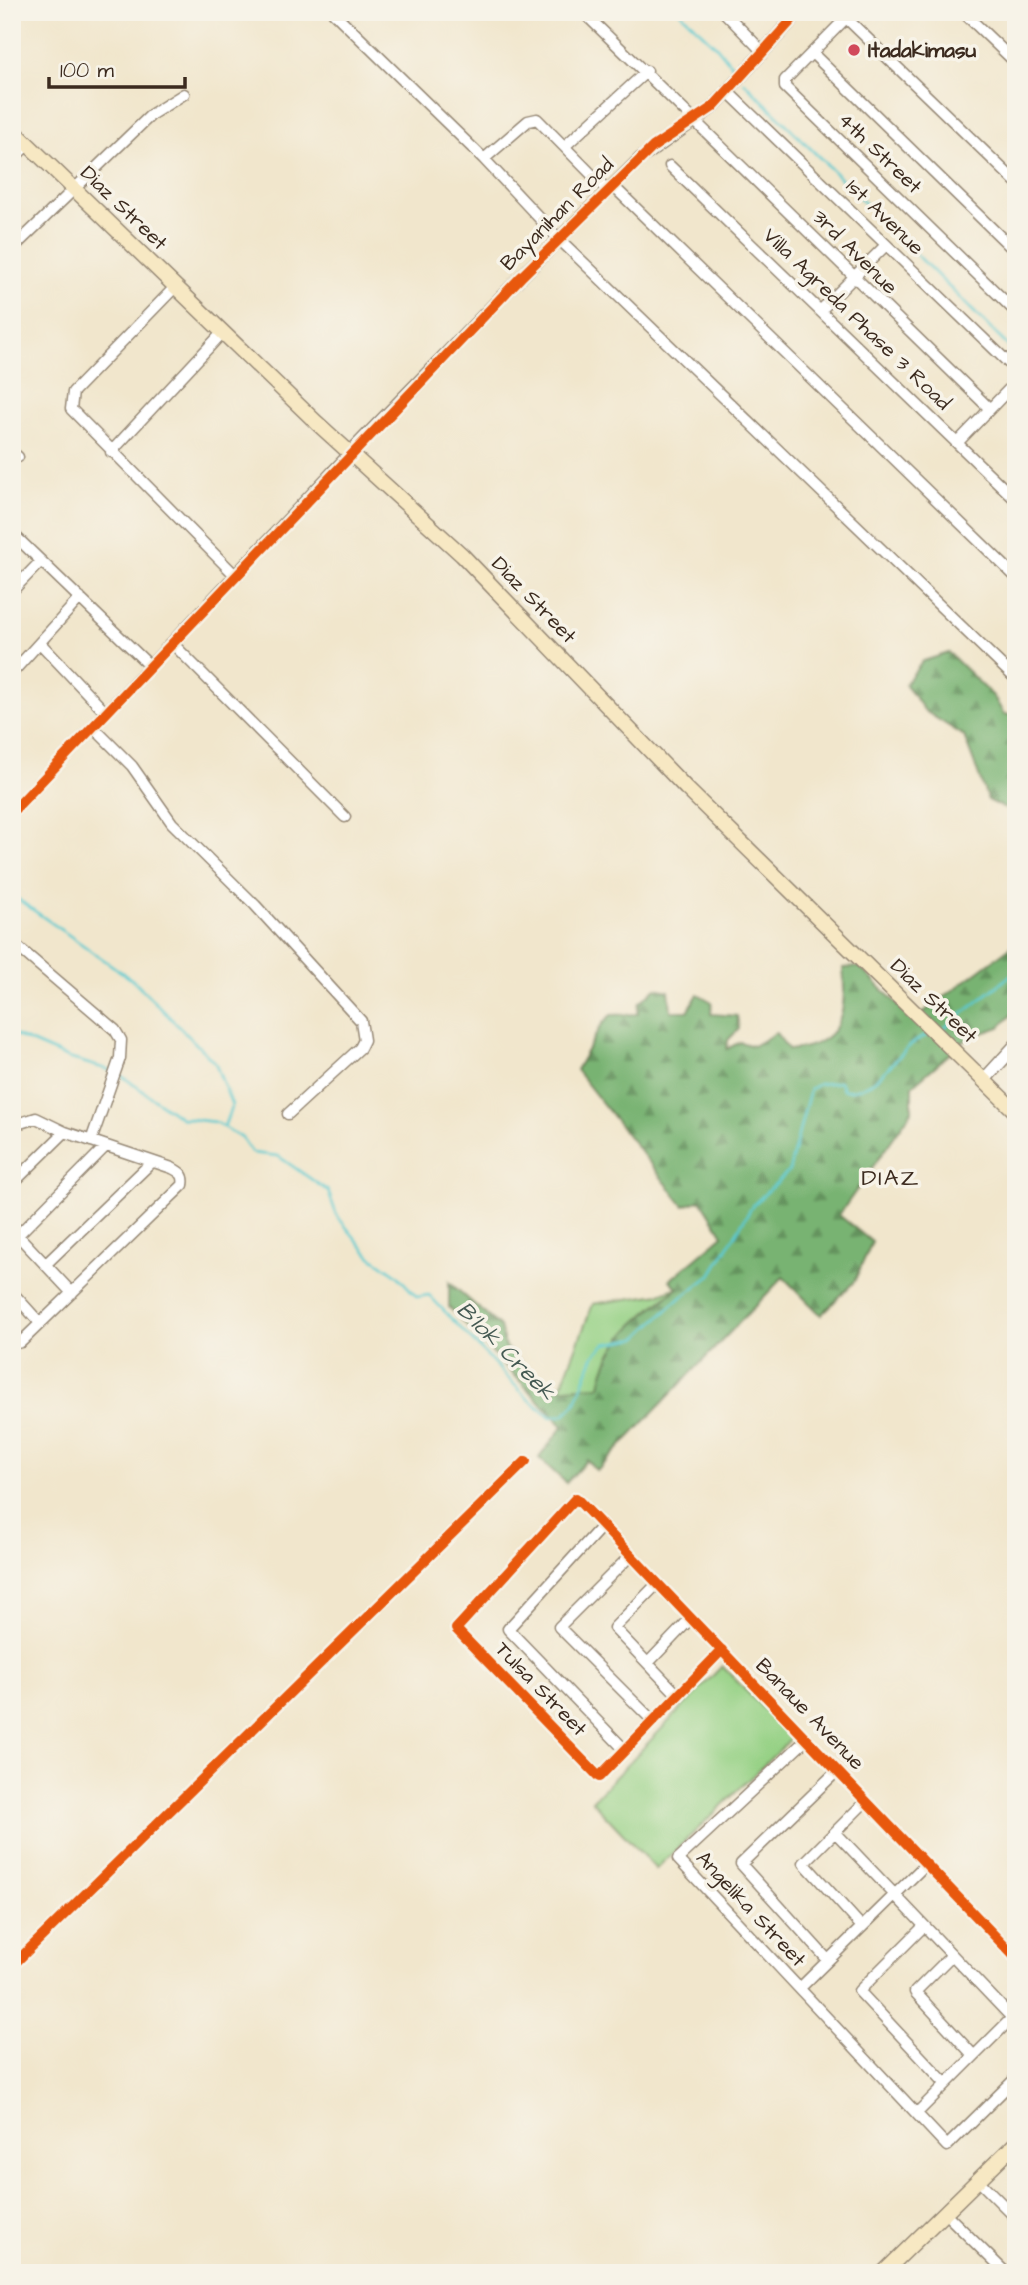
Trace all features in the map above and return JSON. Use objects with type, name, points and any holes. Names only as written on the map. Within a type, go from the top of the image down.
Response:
[{"type":"main road","name":"Diaz Street","points":[[12,129],[350,453],[462,555],[686,788],[1016,1112]]},
{"type":"main road","points":[[883,2273],[978,2180],[1013,2150]]},
{"type":"street","points":[[333,12],[484,159],[559,239],[1016,679]]},
{"type":"street","name":"3rd Avenue","points":[[583,12],[647,71],[853,278],[990,409]]},
{"type":"street","points":[[724,12],[762,51]]},
{"type":"street","name":"Bayanihan Road","points":[[350,453],[653,147],[696,121],[728,92],[799,12]]},
{"type":"street","points":[[963,12],[1016,63]]},
{"type":"street","points":[[843,15],[1016,182]]},
{"type":"street","name":"4th Street","points":[[843,15],[812,53],[785,79],[787,90],[1016,312]]},
{"type":"street","points":[[812,53],[1016,252]]},
{"type":"street","points":[[565,146],[647,71]]},
{"type":"street","name":"1st Avenue","points":[[728,92],[1016,370]]},
{"type":"street","points":[[12,249],[152,114],[184,93]]},
{"type":"street","points":[[484,159],[533,119],[542,122],[1016,577]]},
{"type":"street","points":[[12,160],[28,144]]},
{"type":"street","name":"Villa Agreda Phase 3 Road","points":[[670,166],[1014,496]]},
{"type":"street","points":[[821,310],[887,244]]},
{"type":"street","points":[[176,286],[73,392],[70,400],[79,419],[237,576]]},
{"type":"street","points":[[111,452],[223,332]]},
{"type":"street","points":[[957,443],[1016,382]]},
{"type":"street","points":[[12,811],[237,576],[350,453]]},
{"type":"street","points":[[12,533],[150,666]]},
{"type":"street","points":[[12,592],[41,561]]},
{"type":"street","points":[[12,673],[80,598]]},
{"type":"street","points":[[40,643],[106,713]]},
{"type":"street","points":[[173,643],[345,817]]},
{"type":"street","points":[[93,727],[132,766],[172,823],[255,905],[361,1021],[364,1040],[360,1048],[288,1114]]},
{"type":"street","points":[[12,942],[119,1036],[121,1051],[117,1066],[90,1140]]},
{"type":"street","points":[[984,1080],[1016,1045]]},
{"type":"street","points":[[12,1344],[21,1342],[183,1185],[181,1172],[65,1132],[36,1118],[14,1124]]},
{"type":"street","points":[[12,1184],[65,1132]]},
{"type":"street","points":[[72,1293],[15,1232],[106,1146]]},
{"type":"street","points":[[46,1264],[152,1162]]},
{"type":"street","points":[[12,1292],[40,1323]]},
{"type":"street","points":[[12,1966],[526,1461]]},
{"type":"street","name":"Banaue Avenue","points":[[576,1498],[1016,1958]]},
{"type":"street","name":"Tulsa Street","points":[[576,1498],[456,1629],[599,1777],[722,1650]]},
{"type":"street","points":[[603,1525],[508,1629],[625,1750]]},
{"type":"street","points":[[631,1555],[559,1627],[653,1721]]},
{"type":"street","points":[[658,1583],[614,1628],[678,1695]]},
{"type":"street","points":[[648,1663],[691,1618]]},
{"type":"street","name":"Angelika Street","points":[[807,1739],[678,1859],[947,2146],[1016,2078]]},
{"type":"street","points":[[828,1960],[741,1864],[837,1771]]},
{"type":"street","points":[[862,1927],[804,1863],[866,1801]]},
{"type":"street","points":[[835,1832],[1014,2018],[917,2113]]},
{"type":"street","points":[[800,1988],[926,1864]]},
{"type":"street","points":[[924,1926],[859,1991],[946,2084]]},
{"type":"street","points":[[952,1955],[915,1992],[974,2056]]},
{"type":"street","points":[[978,2180],[1016,2218]]},
{"type":"street","points":[[945,2213],[1006,2273]]},
{"type":"green space","points":[[949,653],[993,696],[1004,714],[1016,716],[1016,814],[988,800],[964,736],[925,711],[905,684],[923,661]]},
{"type":"green space","points":[[1016,943],[1016,1010],[1000,1027],[968,1038],[912,1086],[912,1111],[839,1215],[872,1242],[854,1282],[821,1315],[783,1277],[597,1471],[587,1460],[566,1483],[539,1458],[563,1426],[449,1307],[449,1282],[500,1327],[505,1347],[548,1389],[600,1386],[604,1369],[619,1341],[640,1319],[678,1288],[670,1280],[723,1235],[701,1200],[684,1206],[576,1070],[602,1024],[611,1015],[638,1014],[639,1003],[656,988],[669,991],[671,1011],[688,1011],[698,994],[712,1002],[711,1014],[737,1016],[739,1029],[728,1040],[727,1049],[740,1042],[753,1046],[776,1033],[789,1050],[807,1047],[820,1042],[837,1025],[844,1000],[843,968],[860,967],[913,1020]]},
{"type":"green space","points":[[678,1287],[640,1318],[619,1341],[604,1369],[600,1386],[560,1389],[593,1304],[660,1294]]},
{"type":"green space","points":[[722,1666],[792,1738],[656,1869],[592,1801]]},
{"type":"waterway","points":[[680,12],[717,47],[738,73]]},
{"type":"waterway","points":[[744,82],[1016,354]]},
{"type":"waterway","points":[[12,895],[134,981],[215,1063],[232,1105],[224,1127]]},
{"type":"waterway","name":"B'lok Creek","points":[[942,1030],[1016,971]]},
{"type":"waterway","name":"B'lok Creek","points":[[12,1034],[68,1058],[113,1071]]},
{"type":"waterway","name":"B'lok Creek","points":[[119,1074],[181,1118],[215,1122],[242,1138],[252,1153],[278,1156],[328,1191],[337,1216],[370,1256],[397,1275],[417,1297],[429,1295],[528,1399],[551,1417],[564,1415],[575,1404],[594,1355],[605,1344],[637,1338],[674,1303],[711,1275],[753,1205],[789,1171],[810,1089],[819,1084],[840,1082],[843,1090],[868,1085],[907,1048],[929,1035]]},
{"type":"cycle path","points":[[12,812],[521,277],[653,147],[713,107],[799,12]]},
{"type":"cycle path","points":[[12,1966],[526,1461]]},
{"type":"cycle path","points":[[722,1650],[599,1777],[456,1629],[576,1498],[1016,1958]]},
{"type":"place","name":"Itadakimasu","points":[[854,50]]},
{"type":"district","name":"DIAZ","points":[[891,1178]]}]
